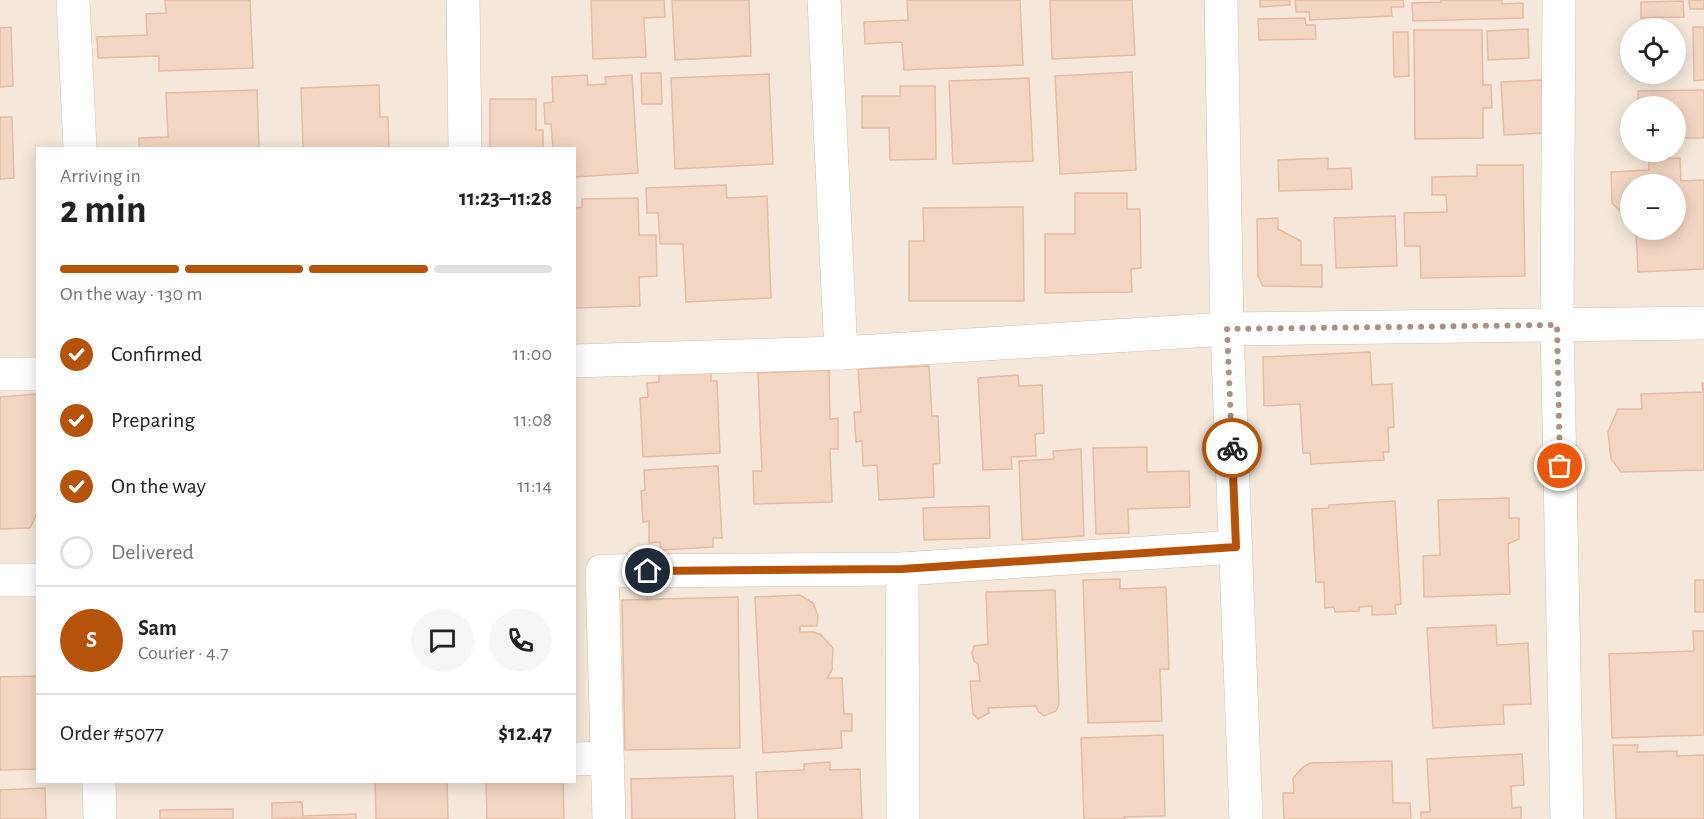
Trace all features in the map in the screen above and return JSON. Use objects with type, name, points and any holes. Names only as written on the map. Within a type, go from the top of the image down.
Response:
[{"type":"street","points":[[73,0],[80,147]]},
{"type":"street","points":[[463,0],[465,147]]},
{"type":"street","points":[[824,0],[842,353]]},
{"type":"street","points":[[1221,0],[1227,329],[1246,819]]},
{"type":"street","points":[[1559,0],[1557,325],[1567,819]]},
{"type":"street","points":[[576,361],[842,353],[1227,329],[1704,323]]},
{"type":"street","points":[[0,375],[36,374]]},
{"type":"street","points":[[609,819],[602,571],[902,569],[1236,547]]},
{"type":"street","points":[[902,569],[903,819]]},
{"type":"street","points":[[0,580],[36,580]]},
{"type":"street","points":[[576,759],[607,758]]},
{"type":"street","points":[[99,783],[100,819]]},
{"type":"shaded area","points":[[0,0],[1704,0],[1704,819],[0,819]]},
{"type":"building","points":[[165,0],[250,0],[253,68],[159,71],[159,56],[98,58],[97,37],[147,35],[146,14],[166,13]]},
{"type":"building","points":[[591,0],[664,0],[665,17],[644,18],[646,57],[593,59]]},
{"type":"building","points":[[672,0],[749,0],[751,56],[675,60]]},
{"type":"building","points":[[907,0],[1020,0],[1023,65],[904,70],[902,42],[865,44],[864,22],[908,20]]},
{"type":"building","points":[[1050,0],[1132,0],[1135,55],[1052,59]]},
{"type":"building","points":[[1260,0],[1290,0],[1290,5],[1260,7]]},
{"type":"building","points":[[1295,0],[1403,0],[1404,7],[1391,7],[1392,16],[1310,20],[1309,12],[1296,12]]},
{"type":"building","points":[[1441,0],[1502,0],[1502,4],[1523,3],[1523,18],[1413,21],[1412,3],[1441,2]]},
{"type":"building","points":[[1689,0],[1704,0],[1704,9],[1690,9]]},
{"type":"building","points":[[1683,1],[1684,17],[1641,18],[1641,2]]},
{"type":"building","points":[[1305,18],[1306,25],[1315,25],[1316,39],[1259,40],[1258,19]]},
{"type":"building","points":[[11,27],[13,86],[0,87],[0,28]]},
{"type":"building","points":[[1693,27],[1704,27],[1704,80],[1694,81]]},
{"type":"building","points":[[1528,29],[1529,58],[1488,60],[1487,31]]},
{"type":"building","points":[[1414,30],[1482,30],[1483,85],[1491,85],[1492,108],[1483,108],[1483,138],[1415,139]]},
{"type":"building","points":[[1393,32],[1408,32],[1409,76],[1394,77]]},
{"type":"building","points":[[1132,72],[1136,170],[1060,174],[1055,76]]},
{"type":"building","points":[[641,73],[661,73],[662,104],[642,104]]},
{"type":"building","points":[[769,74],[773,164],[675,169],[671,78]]},
{"type":"building","points":[[587,75],[588,85],[606,84],[605,77],[632,75],[638,173],[576,177],[576,147],[553,147],[551,124],[545,124],[544,103],[553,102],[552,77]]},
{"type":"building","points":[[1029,78],[1033,161],[953,164],[949,81]]},
{"type":"building","points":[[1542,80],[1545,133],[1504,135],[1501,82]]},
{"type":"building","points":[[379,85],[380,117],[388,117],[389,147],[303,147],[301,88]]},
{"type":"building","points":[[900,86],[935,86],[936,159],[890,160],[889,128],[862,128],[862,96],[900,96]]},
{"type":"building","points":[[257,90],[259,147],[139,147],[139,138],[168,137],[166,93]]},
{"type":"building","points":[[1704,90],[1704,138],[1686,138],[1686,96],[1638,96],[1638,91]]},
{"type":"building","points":[[490,99],[536,99],[536,130],[543,130],[543,147],[490,147]]},
{"type":"building","points":[[0,117],[12,117],[14,178],[0,179]]},
{"type":"building","points":[[1328,158],[1328,169],[1351,168],[1352,189],[1279,191],[1278,160]]},
{"type":"building","points":[[1649,162],[1680,162],[1681,174],[1620,174],[1620,211],[1612,203],[1611,172],[1649,170]]},
{"type":"building","points":[[1477,165],[1523,165],[1525,276],[1421,278],[1420,246],[1405,246],[1404,213],[1447,212],[1446,195],[1432,195],[1432,177],[1477,176]]},
{"type":"building","points":[[1704,180],[1704,269],[1638,272],[1636,240],[1686,240],[1686,181]]},
{"type":"building","points":[[726,185],[727,198],[767,196],[771,298],[686,302],[683,244],[660,244],[658,213],[647,213],[646,188]]},
{"type":"building","points":[[1075,193],[1127,193],[1127,209],[1140,209],[1141,268],[1131,269],[1132,292],[1045,293],[1045,234],[1075,234]]},
{"type":"building","points":[[638,198],[639,235],[656,235],[657,276],[639,277],[640,306],[576,308],[576,208],[582,207],[582,199]]},
{"type":"building","points":[[1023,207],[1024,301],[909,301],[909,241],[924,241],[923,208]]},
{"type":"building","points":[[1395,216],[1397,266],[1336,268],[1334,218]]},
{"type":"building","points":[[1278,218],[1278,229],[1301,241],[1301,265],[1322,265],[1322,287],[1263,286],[1258,276],[1257,219]]},
{"type":"building","points":[[1370,352],[1372,385],[1392,384],[1394,427],[1388,428],[1389,452],[1383,452],[1384,460],[1311,464],[1310,453],[1303,453],[1300,404],[1264,406],[1263,357]]},
{"type":"building","points":[[929,366],[932,416],[938,416],[940,463],[933,464],[934,497],[879,500],[877,465],[863,466],[862,441],[856,442],[854,412],[861,412],[858,369]]},
{"type":"building","points":[[829,370],[830,419],[838,418],[838,449],[830,449],[832,502],[754,504],[753,471],[762,471],[758,373]]},
{"type":"building","points":[[711,371],[711,381],[717,381],[720,453],[643,457],[640,398],[648,397],[647,383],[659,382],[659,374]]},
{"type":"building","points":[[1018,375],[1019,386],[1042,385],[1044,433],[1035,434],[1036,456],[1011,457],[1012,469],[983,470],[978,378]]},
{"type":"building","points":[[1702,383],[1704,383],[1704,470],[1621,472],[1611,459],[1608,432],[1618,409],[1642,409],[1641,394],[1703,392]]},
{"type":"building","points":[[36,394],[36,515],[30,528],[0,529],[0,397]]},
{"type":"building","points":[[1147,447],[1147,472],[1189,471],[1190,507],[1128,509],[1129,533],[1096,534],[1093,448]]},
{"type":"building","points":[[1081,449],[1084,536],[1022,540],[1019,461],[1054,459],[1053,451]]},
{"type":"building","points":[[718,466],[722,538],[713,538],[713,547],[661,550],[660,542],[649,543],[649,521],[643,522],[641,491],[645,490],[644,470]]},
{"type":"building","points":[[1509,498],[1509,518],[1519,518],[1519,539],[1508,544],[1510,594],[1424,597],[1423,556],[1440,555],[1438,500]]},
{"type":"building","points":[[1395,501],[1401,604],[1395,605],[1396,614],[1372,615],[1372,606],[1359,607],[1359,611],[1335,612],[1334,607],[1325,608],[1324,582],[1316,582],[1312,509],[1329,508],[1329,505]]},
{"type":"building","points":[[989,506],[990,538],[924,540],[923,508]]},
{"type":"building","points":[[1120,579],[1120,589],[1166,587],[1169,669],[1160,669],[1162,721],[1088,723],[1083,580]]},
{"type":"building","points":[[1695,580],[1704,580],[1704,612],[1695,612]]},
{"type":"building","points":[[1055,590],[1059,704],[1056,711],[1044,716],[1036,706],[988,708],[989,713],[978,719],[973,714],[970,681],[980,681],[978,664],[974,661],[972,653],[974,646],[988,644],[986,592]]},
{"type":"building","points":[[800,595],[813,603],[818,616],[817,626],[800,626],[800,632],[814,632],[821,635],[833,648],[832,670],[827,678],[842,678],[844,714],[852,714],[852,731],[841,731],[842,748],[763,753],[755,597]]},
{"type":"building","points":[[738,597],[740,748],[625,750],[622,600]]},
{"type":"building","points":[[1496,625],[1497,645],[1528,643],[1531,704],[1503,705],[1504,724],[1433,728],[1427,628]]},
{"type":"building","points":[[1693,631],[1704,631],[1704,735],[1612,738],[1609,654],[1694,651]]},
{"type":"building","points":[[36,676],[36,769],[0,770],[0,677]]},
{"type":"building","points":[[1163,735],[1165,816],[1084,819],[1081,738]]},
{"type":"building","points":[[1613,745],[1638,745],[1637,752],[1677,751],[1677,756],[1704,755],[1704,819],[1616,819]]},
{"type":"building","points":[[1522,754],[1524,785],[1511,786],[1512,808],[1521,807],[1521,819],[1421,819],[1421,812],[1430,812],[1427,759]]},
{"type":"building","points":[[1392,761],[1393,803],[1410,803],[1411,819],[1284,819],[1283,793],[1294,793],[1293,778],[1310,763]]},
{"type":"building","points":[[830,762],[830,770],[860,769],[862,819],[758,819],[756,772],[804,770],[804,764]]},
{"type":"building","points":[[733,776],[735,819],[632,819],[631,779]]},
{"type":"building","points":[[375,783],[447,783],[448,819],[376,819]]},
{"type":"building","points":[[486,783],[563,783],[564,819],[487,819]]},
{"type":"building","points":[[45,788],[46,819],[0,819],[0,790]]},
{"type":"building","points":[[302,802],[303,816],[356,814],[356,819],[272,818],[272,803]]},
{"type":"building","points":[[233,809],[233,819],[160,819],[160,810]]},
{"type":"way so far","points":[[1232,448],[1227,329],[1557,325],[1560,466]]},
{"type":"route","points":[[648,571],[902,569],[1236,547],[1232,448]]}]
